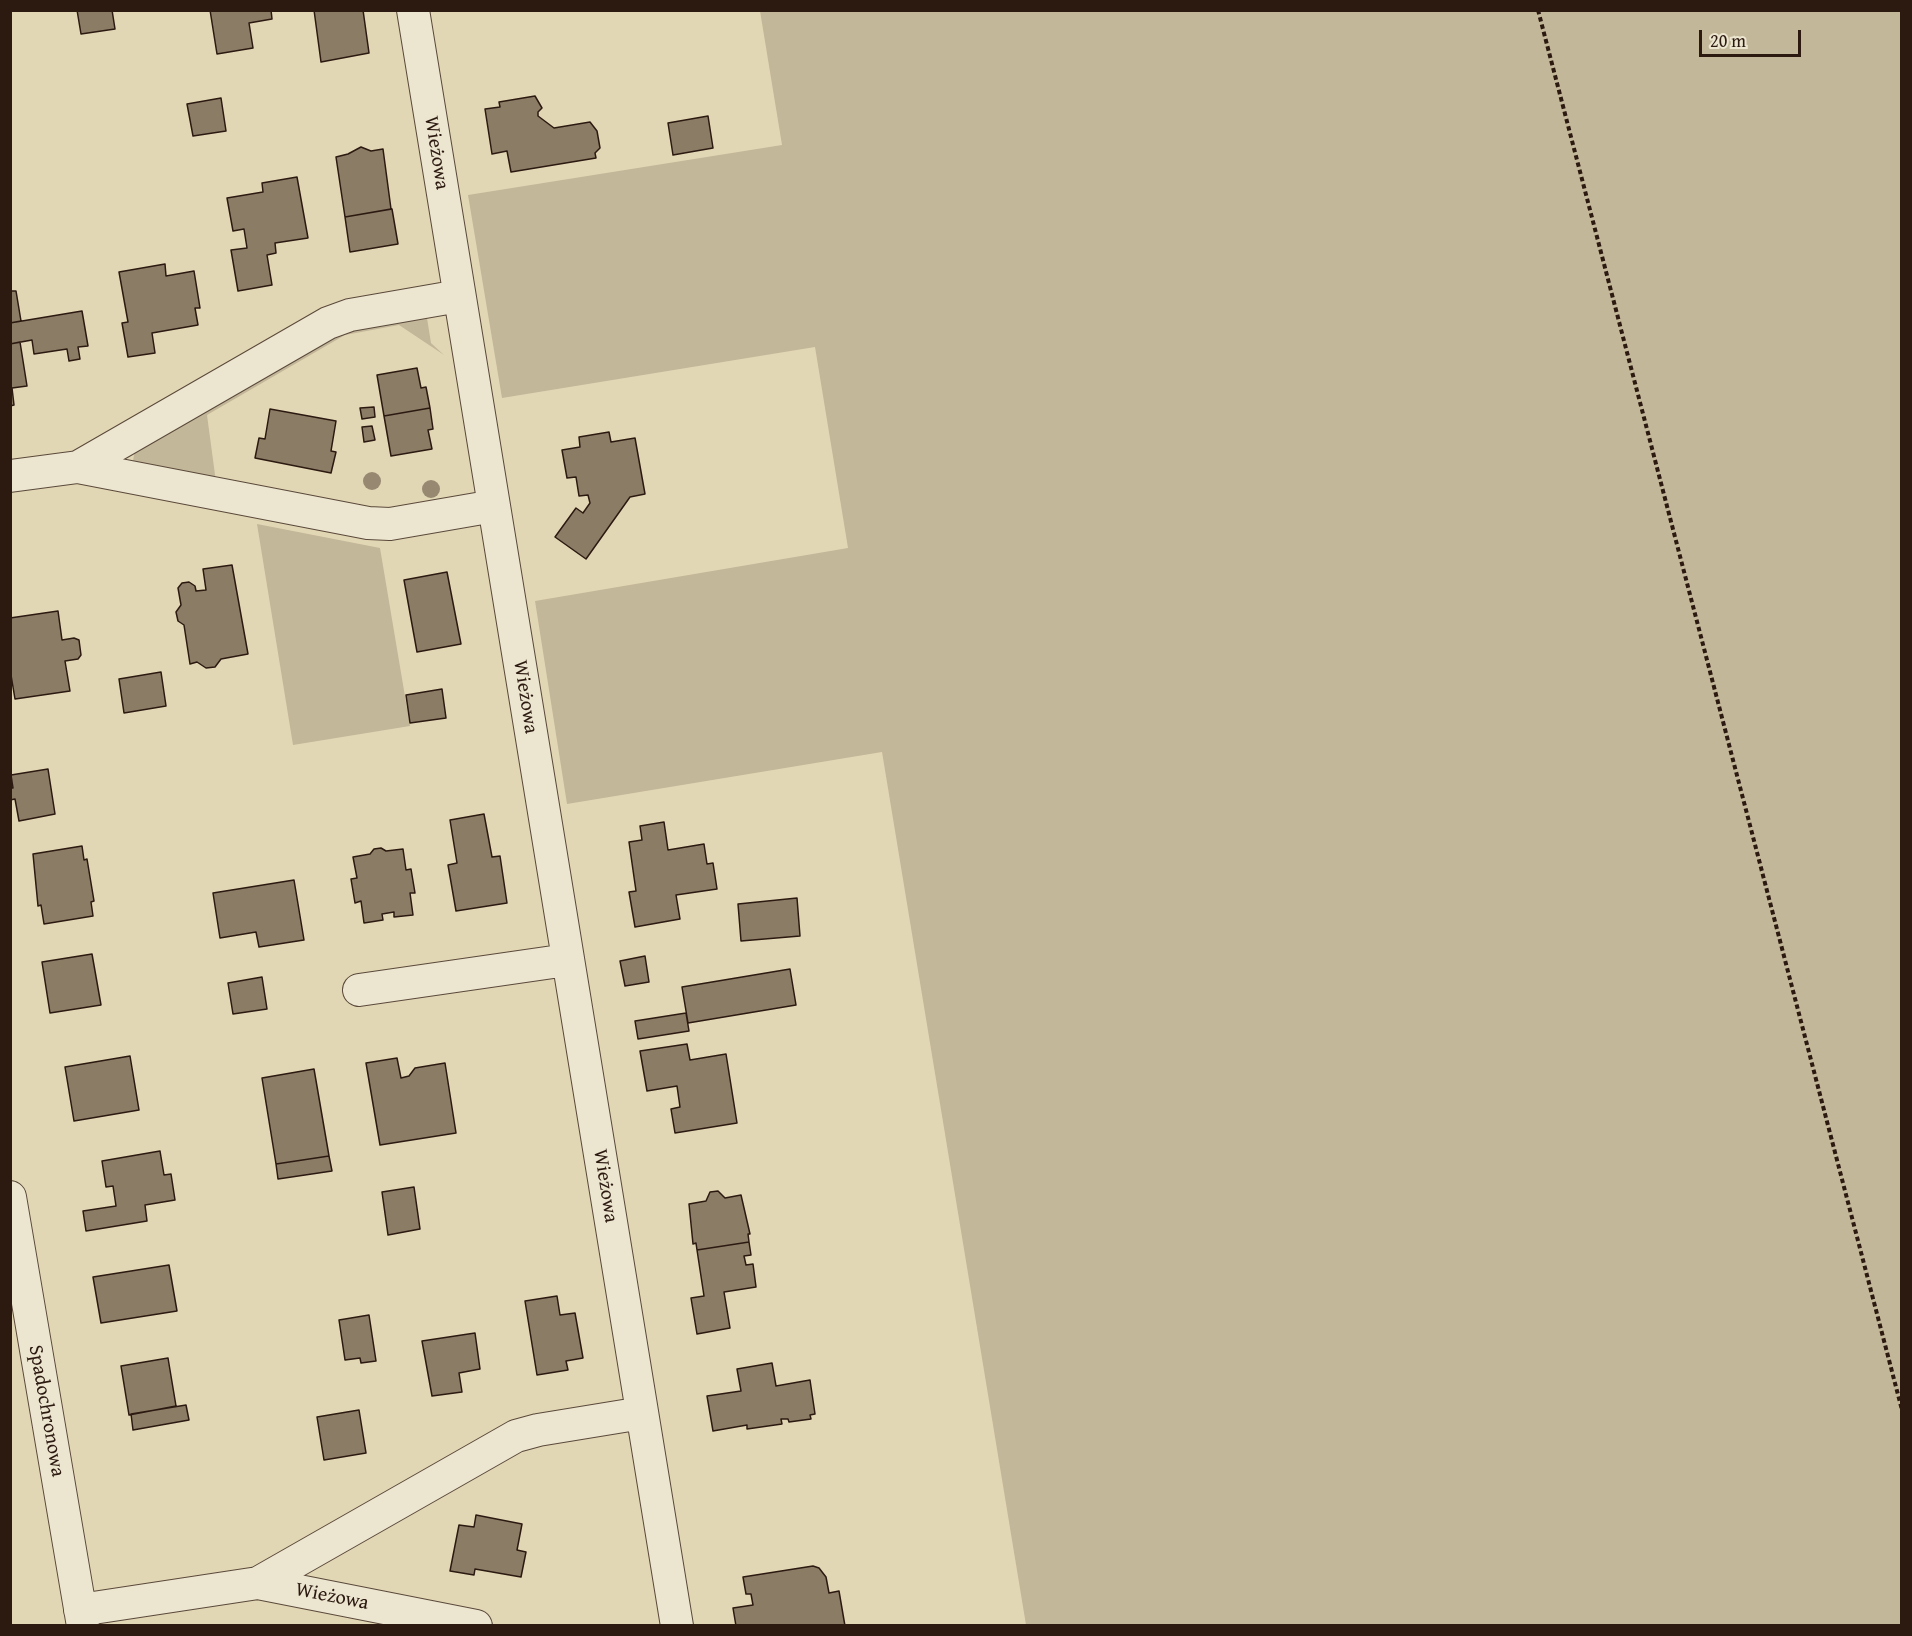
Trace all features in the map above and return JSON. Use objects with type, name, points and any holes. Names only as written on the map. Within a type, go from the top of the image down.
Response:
[{"type":"street","name":"Wieżowa","points":[[413,10],[642,1413],[672,1625]]},
{"type":"street","points":[[78,466],[328,323],[350,315],[459,296]]},
{"type":"street","points":[[10,476],[78,466],[368,523],[390,524],[494,506]]},
{"type":"street","points":[[359,990],[567,960]]},
{"type":"street","name":"Spadochronowa","points":[[10,1197],[81,1618]]},
{"type":"street","name":"Wieżowa","points":[[81,1618],[258,1583],[516,1436],[538,1430],[642,1413]]},
{"type":"street","name":"Wieżowa","points":[[258,1583],[476,1626]]},
{"type":"path","points":[[1538,10],[1902,1410]]},
{"type":"shaded area","points":[[760,11],[1901,11],[1901,1625],[1026,1625],[882,752],[567,804],[535,601],[848,548],[815,347],[502,398],[468,195],[782,145]]},
{"type":"shaded area","points":[[420,317],[427,318],[431,343],[444,355],[399,325],[345,335],[207,415],[216,482],[134,464],[135,449],[339,332]]},
{"type":"shaded area","points":[[257,524],[380,548],[410,726],[293,745]]},
{"type":"building","points":[[77,10],[112,10],[115,29],[81,34]]},
{"type":"building","points":[[210,10],[271,10],[272,19],[249,23],[253,48],[217,54]]},
{"type":"building","points":[[314,10],[363,10],[369,53],[321,62]]},
{"type":"building","points":[[535,96],[542,108],[538,116],[554,128],[590,122],[597,131],[600,148],[595,153],[596,158],[511,172],[507,151],[492,154],[485,109],[500,107],[499,102]]},
{"type":"building","points":[[221,98],[226,131],[193,136],[187,104]]},
{"type":"building","points":[[708,116],[713,148],[673,155],[668,123]]},
{"type":"building","points":[[361,147],[371,151],[383,149],[391,209],[345,217],[336,157]]},
{"type":"building","points":[[297,177],[308,238],[275,243],[276,253],[267,255],[272,285],[238,291],[231,250],[247,248],[244,229],[233,231],[227,198],[263,192],[262,183]]},
{"type":"building","points":[[392,209],[398,244],[350,252],[345,217]]},
{"type":"building","points":[[165,264],[166,276],[194,271],[200,308],[195,308],[198,325],[152,333],[155,353],[128,357],[122,323],[128,322],[119,272]]},
{"type":"building","points":[[10,291],[16,291],[21,321],[10,323]]},
{"type":"building","points":[[82,311],[88,346],[78,347],[80,359],[69,361],[67,349],[34,354],[32,340],[10,344],[10,323]]},
{"type":"building","points":[[20,342],[27,386],[12,388],[14,405],[10,406],[10,344]]},
{"type":"building","points":[[417,368],[421,388],[426,387],[430,408],[384,416],[377,375]]},
{"type":"building","points":[[374,407],[375,417],[362,419],[360,408]]},
{"type":"building","points":[[430,408],[433,429],[428,430],[432,449],[391,456],[384,416]]},
{"type":"building","points":[[270,409],[336,421],[331,451],[336,452],[331,473],[255,458],[259,438],[265,439]]},
{"type":"building","points":[[372,426],[375,440],[364,442],[362,427]]},
{"type":"building","points":[[609,432],[611,442],[635,438],[645,494],[630,497],[586,559],[555,537],[576,508],[583,513],[590,503],[588,495],[579,496],[576,477],[567,478],[562,450],[580,447],[579,437]]},
{"type":"building","points":[[232,565],[248,654],[221,659],[215,667],[206,668],[197,662],[190,664],[184,625],[178,621],[176,612],[181,605],[178,588],[182,583],[189,582],[195,586],[196,591],[206,590],[203,569]]},
{"type":"building","points":[[447,572],[461,644],[417,652],[404,580]]},
{"type":"building","points":[[58,611],[62,640],[74,638],[79,640],[81,655],[78,659],[65,661],[70,691],[15,699],[10,669],[10,618]]},
{"type":"building","points":[[161,672],[166,706],[124,713],[119,679]]},
{"type":"building","points":[[442,689],[446,718],[410,723],[406,695]]},
{"type":"building","points":[[48,769],[55,814],[19,821],[15,799],[10,800],[10,788],[13,788],[11,775]]},
{"type":"building","points":[[484,814],[492,857],[500,856],[507,903],[456,911],[448,865],[457,863],[450,820]]},
{"type":"building","points":[[664,822],[668,850],[704,844],[707,864],[713,863],[717,889],[676,895],[680,919],[635,927],[629,892],[636,891],[629,842],[642,840],[640,826]]},
{"type":"building","points":[[82,846],[84,860],[87,859],[94,901],[91,902],[93,916],[44,924],[41,905],[38,906],[33,854]]},
{"type":"building","points":[[381,848],[386,851],[403,849],[406,870],[411,869],[415,893],[410,893],[413,915],[394,917],[394,912],[382,914],[383,920],[364,923],[361,901],[355,903],[351,879],[357,878],[353,857],[370,854],[374,849]]},
{"type":"building","points":[[294,880],[304,940],[259,947],[256,932],[220,938],[213,893]]},
{"type":"building","points":[[797,898],[800,936],[741,941],[738,904]]},
{"type":"building","points":[[92,954],[101,1005],[50,1013],[42,962]]},
{"type":"building","points":[[645,956],[649,982],[625,986],[620,961]]},
{"type":"building","points":[[790,969],[796,1005],[688,1023],[682,987]]},
{"type":"building","points":[[262,977],[267,1009],[233,1014],[228,983]]},
{"type":"building","points":[[686,1013],[689,1031],[638,1039],[635,1021]]},
{"type":"building","points":[[687,1044],[690,1060],[726,1054],[737,1123],[675,1133],[671,1109],[680,1107],[677,1086],[647,1091],[640,1051]]},
{"type":"building","points":[[130,1056],[139,1110],[74,1121],[65,1067]]},
{"type":"building","points":[[397,1058],[401,1078],[409,1076],[415,1068],[445,1063],[456,1133],[380,1145],[366,1063]]},
{"type":"building","points":[[314,1069],[329,1156],[276,1164],[262,1078]]},
{"type":"building","points":[[160,1151],[164,1175],[171,1174],[175,1200],[145,1205],[147,1221],[86,1231],[83,1211],[116,1206],[113,1186],[106,1187],[102,1161]]},
{"type":"building","points":[[329,1156],[332,1171],[278,1179],[276,1164]]},
{"type":"building","points":[[414,1187],[420,1229],[388,1235],[382,1192]]},
{"type":"building","points":[[718,1191],[725,1198],[741,1195],[750,1234],[748,1234],[749,1242],[697,1250],[696,1243],[693,1244],[689,1204],[706,1201],[710,1192]]},
{"type":"building","points":[[749,1242],[751,1255],[744,1256],[746,1265],[753,1264],[756,1287],[724,1292],[730,1328],[697,1334],[691,1298],[704,1296],[697,1250]]},
{"type":"building","points":[[169,1265],[177,1311],[101,1323],[93,1277]]},
{"type":"building","points":[[557,1296],[560,1315],[575,1313],[583,1358],[566,1361],[568,1370],[537,1375],[525,1301]]},
{"type":"building","points":[[369,1315],[376,1361],[361,1363],[360,1358],[345,1360],[339,1320]]},
{"type":"building","points":[[475,1333],[480,1369],[459,1373],[462,1392],[432,1396],[422,1341]]},
{"type":"building","points":[[168,1358],[176,1406],[129,1415],[121,1366]]},
{"type":"building","points":[[772,1363],[776,1386],[810,1380],[815,1414],[810,1415],[811,1419],[789,1422],[788,1419],[781,1419],[782,1424],[747,1429],[747,1425],[713,1431],[707,1396],[741,1391],[737,1369]]},
{"type":"building","points":[[186,1405],[189,1420],[133,1430],[131,1414]]},
{"type":"building","points":[[359,1410],[366,1453],[324,1460],[317,1417]]},
{"type":"building","points":[[476,1515],[522,1524],[517,1550],[526,1552],[521,1577],[475,1569],[474,1575],[450,1571],[459,1525],[474,1527]]},
{"type":"building","points":[[813,1566],[819,1568],[826,1577],[829,1593],[839,1591],[845,1626],[736,1626],[733,1608],[753,1605],[751,1594],[746,1594],[743,1577]]}]
